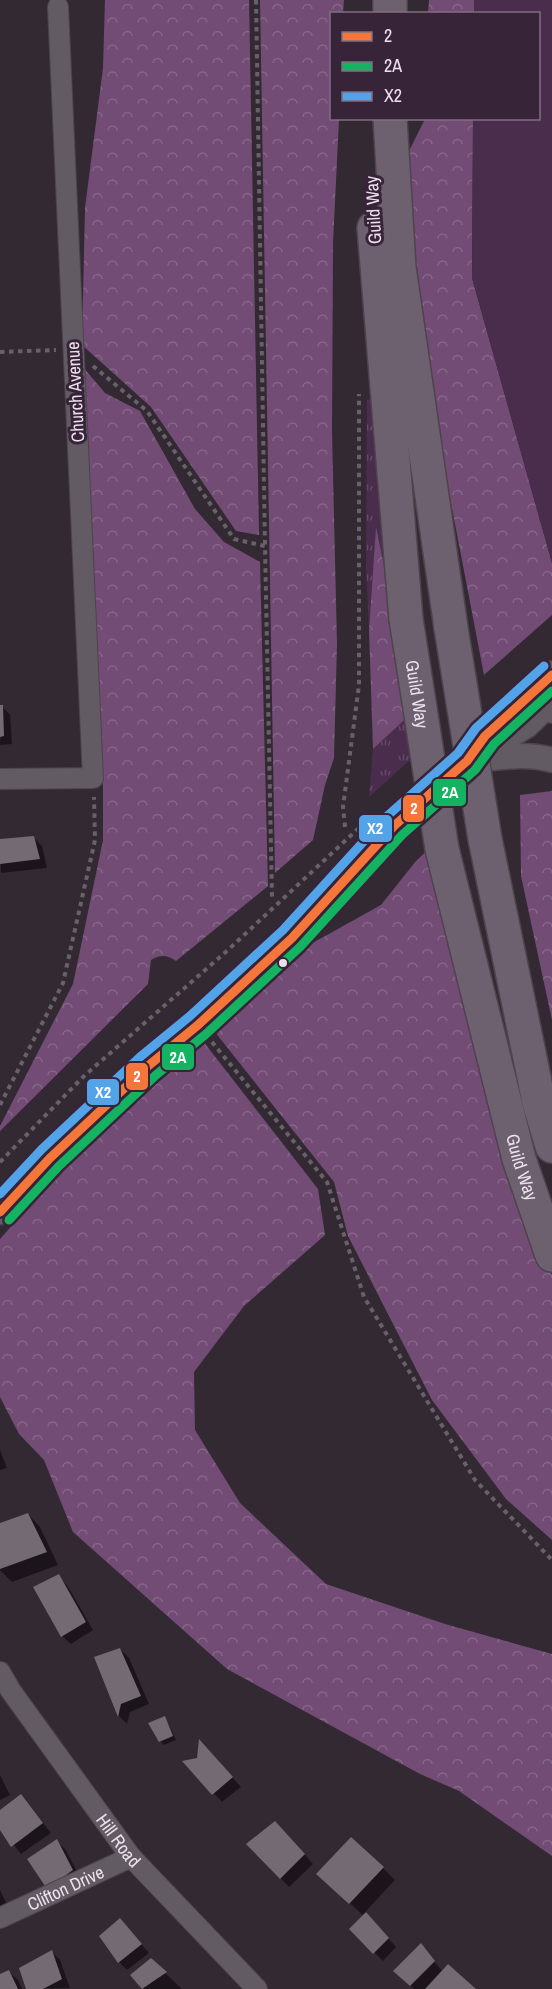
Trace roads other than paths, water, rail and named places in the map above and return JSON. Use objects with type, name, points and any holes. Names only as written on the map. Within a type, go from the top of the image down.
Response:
[{"type":"highway","name":"Guild Way","points":[[369,120],[381,342],[406,619],[442,849],[519,1159],[552,1255]]},
{"type":"highway","name":"Guild Way","points":[[390,120],[399,267],[451,628],[485,839],[526,1029],[539,1102],[552,1146]]},
{"type":"main road","points":[[526,1029],[552,1098]]},
{"type":"street","name":"Church Avenue","points":[[0,779],[93,778],[58,7]]},
{"type":"street","points":[[0,1212],[50,1158],[148,1066],[198,1025],[292,938],[394,826],[467,760],[526,726],[550,693]]},
{"type":"street","points":[[467,760],[511,756],[536,756],[552,760]]},
{"type":"street","name":"Hill Road","points":[[0,1672],[5,1694],[131,1857],[257,1989]]},
{"type":"street","name":"Clifton Drive","points":[[0,1918],[131,1857]]}]
